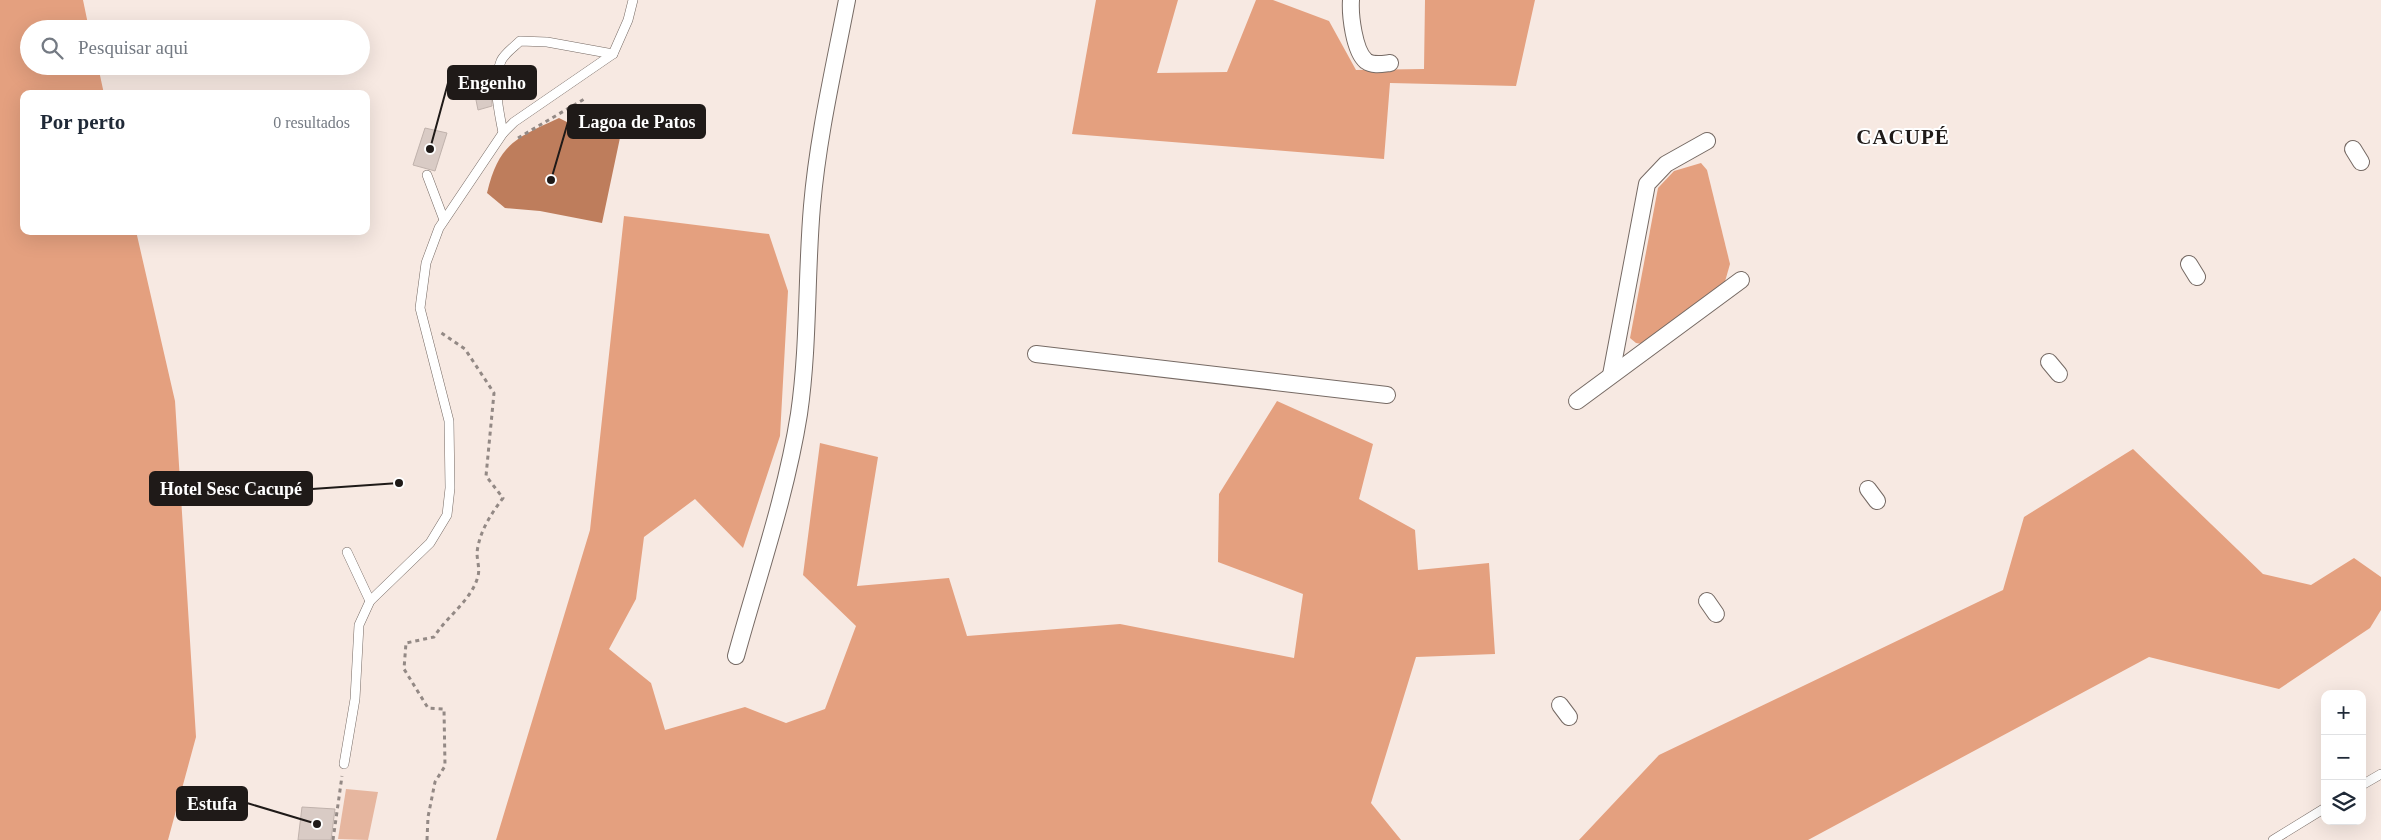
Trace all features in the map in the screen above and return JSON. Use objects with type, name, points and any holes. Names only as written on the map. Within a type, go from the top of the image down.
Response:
[{"type":"street","points":[[736,656],[777,510],[791,455],[798,414],[804,371],[812,204],[826,105],[847,0]]},
{"type":"street","points":[[1351,0],[1351,23],[1361,55],[1367,62],[1374,64],[1390,63]]},
{"type":"street","points":[[1611,375],[1647,184],[1666,164],[1707,141]]},
{"type":"street","points":[[1577,402],[1741,280]]},
{"type":"street","points":[[1036,354],[1387,396]]},
{"type":"lane","points":[[344,764],[355,699],[359,625],[370,601],[430,543],[446,515],[450,488],[449,421],[420,308],[426,263],[444,220],[503,133],[514,122],[613,54],[628,20],[633,0]]},
{"type":"lane","points":[[503,133],[497,99],[497,76],[502,60],[520,41],[547,42],[613,54]]},
{"type":"lane","points":[[427,175],[444,220]]},
{"type":"lane","points":[[347,552],[370,601]]},
{"type":"lane","points":[[2366,783],[2381,774]]},
{"type":"lane","points":[[2273,840],[2321,810]]},
{"type":"path","points":[[513,141],[586,98]]},
{"type":"path","points":[[427,840],[428,817],[435,782],[445,766],[444,709],[428,708],[404,669],[406,643],[434,637],[444,622],[464,602],[479,575],[477,552],[488,518],[503,498],[486,476],[494,393],[465,350],[444,337],[438,330]]},
{"type":"path","points":[[334,840],[344,764]]},
{"type":"shaded area","points":[[0,0],[83,0],[87,20],[20,20],[20,75],[100,75],[103,90],[20,90],[20,235],[137,235],[175,401],[196,737],[168,840],[0,840]]},
{"type":"shaded area","points":[[1096,0],[1178,0],[1157,73],[1227,72],[1256,0],[1273,0],[1329,21],[1356,70],[1424,69],[1425,0],[1535,0],[1516,86],[1390,83],[1384,159],[1072,134]]},
{"type":"shaded area","points":[[559,118],[587,132],[621,133],[602,223],[540,211],[505,208],[487,193],[497,163],[511,144],[531,131]]},
{"type":"shaded area","points":[[1701,163],[1707,170],[1730,264],[1724,285],[1642,344],[1636,343],[1630,338],[1658,188],[1674,171]]},
{"type":"shaded area","points":[[624,216],[769,234],[788,291],[780,436],[743,548],[695,499],[644,537],[636,599],[609,649],[651,683],[665,730],[745,707],[786,723],[825,709],[856,626],[803,575],[820,443],[878,457],[857,586],[949,578],[967,636],[1120,624],[1294,658],[1303,594],[1218,562],[1219,494],[1277,401],[1373,444],[1359,499],[1415,530],[1418,570],[1489,563],[1495,654],[1416,657],[1371,803],[1401,840],[496,840],[590,530]]},
{"type":"shaded area","points":[[2133,449],[2263,574],[2311,585],[2354,558],[2381,577],[2381,610],[2370,628],[2279,689],[2149,657],[1808,840],[1579,840],[1659,755],[2003,590],[2024,517]]},
{"type":"shaded area","points":[[346,789],[378,792],[368,840],[338,839]]},
{"type":"building","points":[[491,76],[492,106],[478,110],[472,80]]},
{"type":"building","points":[[425,128],[447,133],[435,171],[413,165]]},
{"type":"building","points":[[302,807],[335,809],[331,840],[298,840]]},
{"type":"place","name":"Engenho","points":[[430,149]]},
{"type":"place","name":"Lagoa de Patos","points":[[551,180]]},
{"type":"place","name":"Hotel Sesc Cacupé","points":[[399,483]]},
{"type":"place","name":"Estufa","points":[[317,824]]},
{"type":"district","name":"CACUPÉ","points":[[1903,137]]}]
